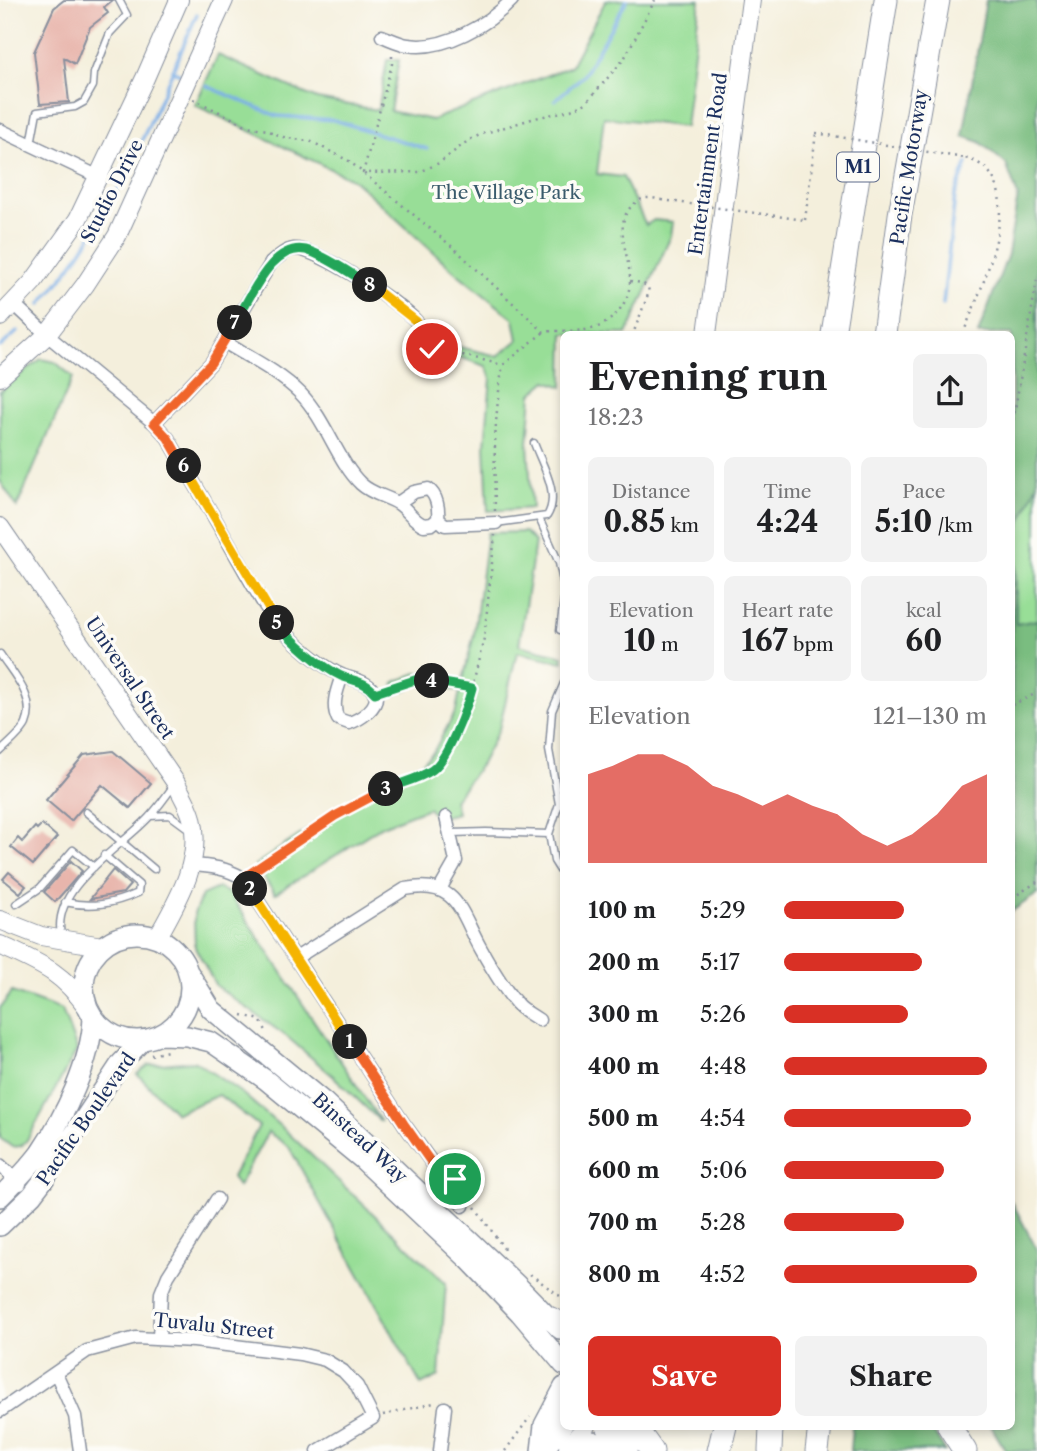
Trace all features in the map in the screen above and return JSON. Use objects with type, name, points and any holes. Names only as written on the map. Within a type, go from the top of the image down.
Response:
[{"type":"highway","name":"M1","points":[[833,331],[886,0]]},
{"type":"highway","name":"Pacific Motorway","points":[[884,331],[900,215],[938,0]]},
{"type":"highway","points":[[611,1430],[625,1451]]},
{"type":"highway","points":[[637,1430],[652,1451]]},
{"type":"highway","points":[[719,1451],[724,1430]]},
{"type":"highway","points":[[770,1451],[771,1430]]},
{"type":"highway","points":[[817,1451],[820,1430]]},
{"type":"highway","points":[[952,1430],[965,1451]]},
{"type":"highway","points":[[572,1436],[612,1451]]},
{"type":"main road","points":[[102,946],[114,938],[128,934],[157,937]]},
{"type":"main road","name":"Binstead Way","points":[[157,937],[177,951],[211,1009],[324,1102],[559,1326]]},
{"type":"main road","name":"Pacific Boulevard","points":[[0,1197],[39,1154],[58,1123],[88,1057],[92,1040],[90,1013],[83,991],[85,974],[91,959],[102,946]]},
{"type":"main road","points":[[90,1013],[103,1029],[143,1050],[166,1043],[186,1009],[191,991],[189,973]]},
{"type":"main road","name":"Binstead Way","points":[[166,1043],[187,1036],[211,1042],[266,1080],[363,1160],[498,1290],[560,1360]]},
{"type":"main road","name":"Pacific Boulevard","points":[[0,1226],[32,1195],[67,1147],[121,1063],[143,1050]]},
{"type":"main road","points":[[542,1451],[544,1424],[560,1394]]},
{"type":"street","name":"Studio Drive","points":[[0,317],[33,282],[78,219],[179,0]]},
{"type":"street","name":"Studio Drive","points":[[0,376],[47,335],[85,285],[117,236],[224,0]]},
{"type":"street","points":[[382,36],[408,45],[425,45],[454,38],[486,22],[512,0]]},
{"type":"street","name":"Entertainment Road","points":[[707,331],[751,0]]},
{"type":"street","points":[[0,130],[97,176]]},
{"type":"street","points":[[154,423],[211,363],[271,263],[283,253],[295,249],[311,251],[369,285],[416,321],[432,349]]},
{"type":"street","points":[[13,303],[47,335],[154,423],[168,438],[271,615],[302,648],[342,676],[362,682],[375,693],[376,699],[371,709],[354,722],[344,723],[335,712],[342,676]]},
{"type":"street","points":[[224,342],[282,377],[300,393],[317,412],[359,482],[372,493],[398,503],[419,523],[428,525],[438,519]]},
{"type":"street","points":[[398,503],[414,492],[428,489],[434,495],[438,519],[444,525],[496,523]]},
{"type":"street","name":"Universal Street","points":[[0,527],[176,783],[192,816],[195,835],[191,865],[176,904],[157,937]]},
{"type":"street","points":[[440,889],[456,861],[446,817]]},
{"type":"street","points":[[191,865],[216,867],[243,878],[404,1124],[466,1203]]},
{"type":"street","points":[[296,958],[405,889],[423,886],[440,889],[462,909],[480,948],[517,1005],[539,1020]]},
{"type":"street","points":[[0,920],[41,936],[102,946]]},
{"type":"street","points":[[0,945],[57,973],[72,987],[90,1013]]},
{"type":"street","points":[[0,1165],[32,1195]]},
{"type":"street","points":[[159,1339],[161,1293],[168,1276],[217,1199]]},
{"type":"street","name":"Tuvalu Street","points":[[0,1411],[87,1351],[136,1338],[300,1354],[325,1360],[343,1371],[357,1386],[373,1418]]},
{"type":"street","points":[[56,1373],[75,1416],[80,1451]]},
{"type":"street","points":[[440,1451],[445,1408]]},
{"type":"street","points":[[318,1451],[373,1418]]},
{"type":"street","points":[[542,1451],[572,1436]]},
{"type":"lane","points":[[31,144],[37,112],[75,107],[84,102],[93,86],[94,73],[110,33],[127,15],[119,0]]},
{"type":"lane","points":[[496,523],[539,518],[547,516],[552,509],[553,494],[534,443]]},
{"type":"lane","points":[[539,518],[560,568]]},
{"type":"lane","points":[[0,654],[25,692],[29,706],[26,725],[0,752]]},
{"type":"lane","points":[[560,692],[552,711],[549,750],[559,804],[550,834],[554,861],[560,871]]},
{"type":"lane","points":[[62,941],[58,922],[65,902],[104,855],[150,816],[176,783]]},
{"type":"lane","points":[[86,812],[154,869]]},
{"type":"lane","points":[[150,816],[170,815],[186,825],[195,835]]},
{"type":"lane","points":[[451,833],[550,834]]},
{"type":"lane","points":[[16,904],[40,888],[72,850],[94,867]]},
{"type":"lane","points":[[65,902],[86,907],[117,902],[138,893],[139,885],[104,855]]},
{"type":"path","points":[[363,173],[420,172],[439,163],[469,140],[482,134],[571,110],[586,103],[624,59],[655,0]]},
{"type":"path","points":[[363,173],[377,127],[392,57]]},
{"type":"path","points":[[187,84],[248,126],[312,142],[349,161],[456,250],[544,332]]},
{"type":"path","points":[[243,878],[335,816],[383,790],[433,769],[462,718],[484,638],[496,523],[494,459],[497,400],[503,365],[544,332],[590,329],[604,324],[622,307],[630,281],[622,230],[627,210],[642,199],[650,197],[805,220],[816,133],[977,161],[988,170],[996,183],[1001,220],[995,248],[964,331]]},
{"type":"path","points":[[1015,409],[1037,279]]},
{"type":"path","points":[[630,281],[642,283],[648,287],[649,292],[634,331]]},
{"type":"path","points":[[432,349],[448,350],[503,365]]},
{"type":"path","points":[[375,693],[418,679],[472,688]]},
{"type":"path","points":[[1015,704],[1037,693]]},
{"type":"path","points":[[1015,896],[1037,883]]},
{"type":"path","points":[[229,1026],[237,1016],[254,1017],[265,1025],[271,1042]]},
{"type":"path","points":[[143,1050],[166,1043]]},
{"type":"path","points":[[466,1203],[514,1262]]},
{"type":"path","points":[[524,1270],[560,1296]]},
{"type":"path","points":[[373,1418],[436,1403],[444,1404],[445,1408]]},
{"type":"green space","name":"The Village Park","points":[[606,0],[700,0],[685,127],[604,117],[597,174],[623,177],[646,225],[654,220],[673,222],[671,236],[628,331],[560,331],[560,386],[547,381],[532,394],[528,443],[532,508],[488,511],[485,445],[491,378],[486,366],[453,355],[455,346],[498,356],[518,340],[514,319],[454,271],[354,180],[195,105],[218,55],[317,99],[378,110],[387,60],[399,60],[390,111],[432,120],[571,66]]},
{"type":"green space","points":[[986,0],[1037,0],[1037,484],[1015,536],[1015,331],[979,331],[1008,254],[1018,196],[1006,164],[980,142],[963,136]]},
{"type":"green space","points":[[41,359],[55,362],[73,377],[17,507],[0,481],[0,391]]},
{"type":"green space","points":[[1037,484],[1037,620],[1016,625],[1015,536]]},
{"type":"green space","points":[[525,532],[535,542],[519,645],[560,655],[560,661],[517,652],[499,729],[481,764],[454,800],[457,813],[437,818],[428,808],[382,826],[275,894],[255,865],[357,797],[413,772],[434,751],[456,711],[460,691],[418,684],[393,695],[395,682],[417,673],[463,680],[474,634],[487,533]]},
{"type":"green space","points":[[1015,536],[1016,624],[1037,620],[1037,894],[1015,909]]},
{"type":"green space","points":[[218,888],[229,893],[381,1122],[286,1036],[216,986],[195,947],[194,914],[202,895]]},
{"type":"green space","points":[[12,992],[62,1010],[77,1050],[27,1140],[21,1146],[12,1147],[0,1138],[0,1008]]},
{"type":"green space","points":[[195,1061],[243,1094],[287,1132],[446,1283],[439,1376],[421,1385],[289,1147],[268,1132],[238,1187],[232,1177],[259,1126],[219,1095],[176,1113],[137,1074],[149,1065]]},
{"type":"green space","points":[[1015,1208],[1037,1250],[1037,1451],[1006,1451],[993,1430],[1015,1430]]},
{"type":"green space","points":[[852,1430],[932,1430],[945,1451],[850,1451]]},
{"type":"building","points":[[64,0],[113,0],[104,7],[108,13],[90,27],[75,64],[64,58],[69,102],[40,104],[34,52],[54,8]]},
{"type":"building","points":[[113,751],[151,783],[130,808],[102,785],[71,821],[46,800],[84,755]]},
{"type":"building","points":[[42,824],[57,837],[33,865],[11,847],[18,838],[22,842],[35,827],[37,829]]},
{"type":"building","points":[[71,861],[82,871],[55,902],[44,892]]},
{"type":"building","points":[[113,870],[130,885],[123,893],[90,899]]},
{"type":"building","points":[[9,872],[26,886],[20,893],[3,879]]},
{"type":"waterway","points":[[555,100],[583,76],[627,0]]},
{"type":"waterway","points":[[41,304],[67,272],[111,202],[148,128],[197,14]]},
{"type":"waterway","points":[[172,70],[180,74]]},
{"type":"waterway","points":[[207,86],[277,116],[334,120],[427,149]]},
{"type":"waterway","points":[[943,304],[955,195],[967,163]]},
{"type":"waterway","points":[[0,347],[17,332]]},
{"type":"route","points":[[432,349],[416,321],[369,285],[311,251],[295,249],[283,253],[271,263],[211,363],[154,423],[168,438],[271,615],[302,648],[342,676],[362,682],[375,693],[418,679],[472,688],[467,708],[453,739],[433,769],[383,790],[335,816],[243,878],[404,1124],[447,1185],[455,1179]]}]
